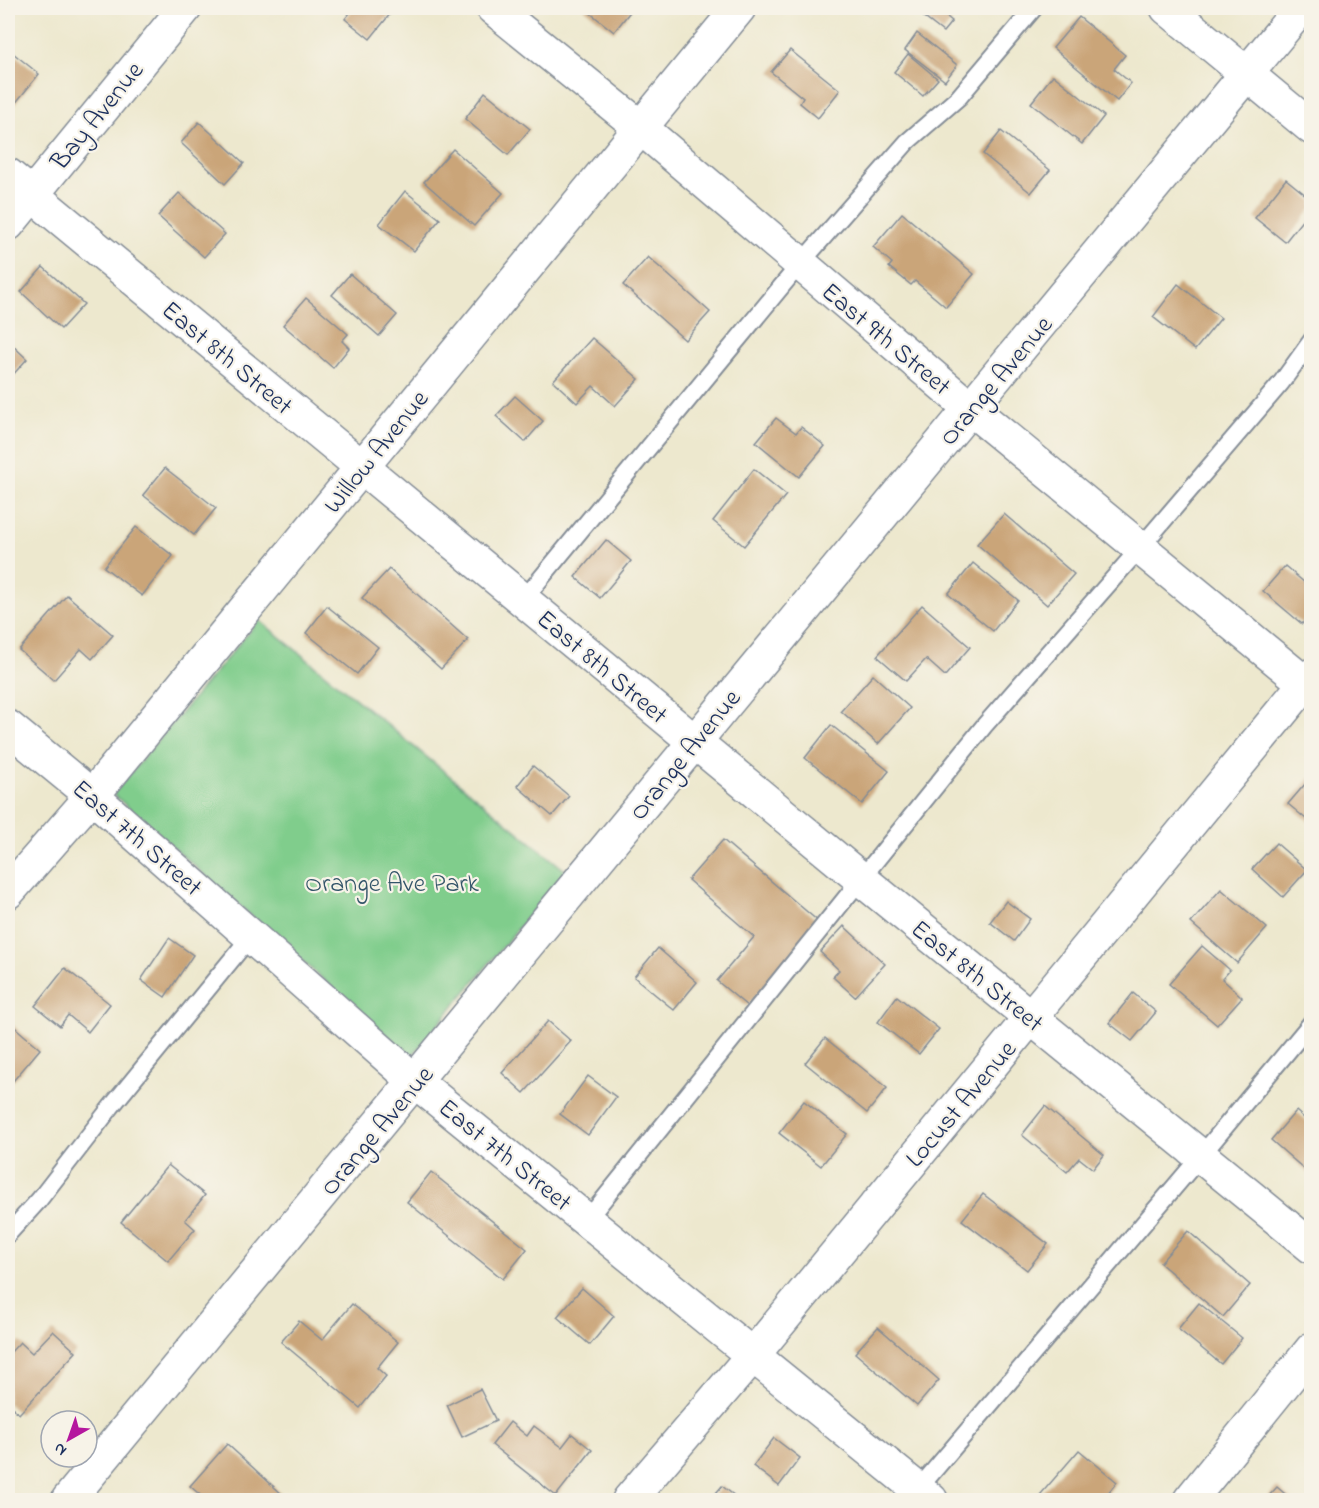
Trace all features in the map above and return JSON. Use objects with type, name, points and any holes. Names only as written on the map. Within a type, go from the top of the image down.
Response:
[{"type":"street","name":"Bay Avenue","points":[[8,224],[19,185],[185,8]]},
{"type":"street","name":"East 9th Street","points":[[493,8],[640,128],[971,409],[1140,548],[1309,682]]},
{"type":"street","name":"Willow Avenue","points":[[8,892],[92,796],[739,8]]},
{"type":"street","points":[[1167,8],[1311,128]]},
{"type":"street","name":"Orange Avenue","points":[[68,1500],[416,1082],[1301,8]]},
{"type":"street","name":"East 8th Street","points":[[19,185],[1311,1247]]},
{"type":"street","name":"Locust Avenue","points":[[629,1500],[753,1354],[1309,682]]},
{"type":"street","name":"East 7th Street","points":[[8,728],[92,796],[416,1082],[753,1354],[919,1497]]},
{"type":"street","points":[[1190,1500],[1311,1349]]},
{"type":"lane","points":[[523,600],[800,264],[907,142],[959,97],[1034,8]]},
{"type":"lane","points":[[587,1220],[984,726],[1281,383],[1311,340]]},
{"type":"lane","points":[[8,1234],[39,1200],[111,1107],[251,936]]},
{"type":"lane","points":[[919,1497],[1311,1022]]},
{"type":"green space","name":"Orange Ave Park","points":[[259,620],[566,871],[411,1057],[113,794]]},
{"type":"building","points":[[354,8],[395,8],[370,39],[345,19]]},
{"type":"building","points":[[584,8],[633,8],[614,32]]},
{"type":"building","points":[[912,8],[946,8],[942,13],[952,21],[943,32]]},
{"type":"building","points":[[1079,17],[1125,55],[1114,69],[1131,83],[1117,101],[1053,48]]},
{"type":"building","points":[[917,33],[957,65],[945,81],[905,50]]},
{"type":"building","points":[[8,49],[39,74],[14,105],[8,100]]},
{"type":"building","points":[[790,50],[840,90],[818,118],[800,103],[803,98],[771,72]]},
{"type":"building","points":[[908,54],[938,79],[923,96],[894,72]]},
{"type":"building","points":[[1053,75],[1104,116],[1082,144],[1031,103]]},
{"type":"building","points":[[485,92],[530,129],[508,155],[465,119]]},
{"type":"building","points":[[199,122],[244,163],[225,184],[181,143]]},
{"type":"building","points":[[1001,131],[1050,170],[1031,193],[983,154]]},
{"type":"building","points":[[453,149],[503,193],[474,226],[424,182]]},
{"type":"building","points":[[1286,179],[1312,200],[1312,208],[1285,242],[1255,218]]},
{"type":"building","points":[[405,191],[440,219],[414,251],[379,224]]},
{"type":"building","points":[[179,193],[225,234],[204,257],[158,216]]},
{"type":"building","points":[[902,213],[974,274],[946,307],[915,281],[911,285],[889,267],[892,263],[873,247]]},
{"type":"building","points":[[648,257],[710,312],[685,340],[623,285]]},
{"type":"building","points":[[43,267],[84,304],[61,329],[21,292]]},
{"type":"building","points":[[350,274],[397,315],[379,336],[332,295]]},
{"type":"building","points":[[1178,284],[1221,318],[1195,350],[1153,317]]},
{"type":"building","points":[[306,298],[348,334],[342,341],[349,348],[333,368],[283,325]]},
{"type":"building","points":[[592,338],[639,379],[615,406],[593,386],[577,403],[553,381]]},
{"type":"building","points":[[8,341],[27,359],[11,377],[8,374]]},
{"type":"building","points":[[515,396],[543,421],[525,442],[496,416]]},
{"type":"building","points":[[776,418],[796,433],[801,427],[825,446],[799,477],[756,442]]},
{"type":"building","points":[[165,468],[216,508],[194,535],[143,495]]},
{"type":"building","points":[[754,469],[786,495],[744,546],[713,521]]},
{"type":"building","points":[[1004,514],[1074,574],[1047,605],[977,544]]},
{"type":"building","points":[[136,527],[173,556],[142,596],[104,567]]},
{"type":"building","points":[[606,540],[631,561],[600,598],[575,577]]},
{"type":"building","points":[[973,563],[1018,600],[993,631],[948,594]]},
{"type":"building","points":[[1285,566],[1312,589],[1312,613],[1302,624],[1263,591]]},
{"type":"building","points":[[389,569],[468,640],[441,669],[362,598]]},
{"type":"building","points":[[67,595],[113,635],[92,659],[81,649],[54,680],[19,650]]},
{"type":"building","points":[[922,605],[970,647],[945,676],[926,659],[906,681],[877,656]]},
{"type":"building","points":[[327,606],[378,647],[357,674],[306,633]]},
{"type":"building","points":[[873,675],[910,708],[878,744],[841,711]]},
{"type":"building","points":[[831,725],[889,771],[862,804],[805,758]]},
{"type":"building","points":[[533,766],[569,796],[552,816],[517,786]]},
{"type":"building","points":[[1312,776],[1312,824],[1288,804]]},
{"type":"building","points":[[723,840],[819,922],[747,1006],[717,981],[754,937],[688,880]]},
{"type":"building","points":[[1276,843],[1307,870],[1283,897],[1252,869]]},
{"type":"building","points":[[1221,889],[1267,928],[1237,963],[1191,923]]},
{"type":"building","points":[[1006,901],[1030,919],[1014,941],[990,922]]},
{"type":"building","points":[[844,926],[885,964],[855,997],[833,977],[839,970],[820,952]]},
{"type":"building","points":[[169,938],[193,955],[165,997],[141,980]]},
{"type":"building","points":[[1202,946],[1230,970],[1222,979],[1242,997],[1217,1025],[1169,984]]},
{"type":"building","points":[[658,948],[697,982],[674,1010],[634,977]]},
{"type":"building","points":[[65,968],[110,1004],[88,1032],[68,1015],[60,1026],[35,1006]]},
{"type":"building","points":[[1133,993],[1156,1012],[1132,1041],[1109,1023]]},
{"type":"building","points":[[897,996],[939,1029],[919,1054],[878,1022]]},
{"type":"building","points":[[548,1021],[571,1041],[524,1093],[502,1073]]},
{"type":"building","points":[[10,1023],[40,1049],[8,1087],[8,1025]]},
{"type":"building","points":[[825,1038],[887,1088],[867,1113],[805,1063]]},
{"type":"building","points":[[588,1076],[616,1097],[588,1135],[560,1114]]},
{"type":"building","points":[[804,1101],[847,1134],[821,1166],[779,1133]]},
{"type":"building","points":[[1045,1106],[1104,1155],[1093,1169],[1079,1158],[1067,1172],[1022,1135]]},
{"type":"building","points":[[1296,1111],[1312,1125],[1312,1176],[1271,1140]]},
{"type":"building","points":[[168,1165],[205,1195],[185,1220],[195,1229],[168,1261],[121,1222]]},
{"type":"building","points":[[431,1172],[527,1249],[503,1279],[407,1202]]},
{"type":"building","points":[[983,1194],[1048,1244],[1027,1270],[962,1220]]},
{"type":"building","points":[[1188,1231],[1250,1285],[1223,1317],[1160,1263]]},
{"type":"building","points":[[582,1288],[614,1316],[590,1345],[557,1317]]},
{"type":"building","points":[[1199,1303],[1242,1338],[1221,1364],[1178,1329]]},
{"type":"building","points":[[352,1304],[398,1342],[377,1368],[386,1376],[360,1408],[281,1342],[299,1321],[322,1340]]},
{"type":"building","points":[[878,1327],[939,1380],[917,1406],[855,1353]]},
{"type":"building","points":[[53,1331],[76,1352],[19,1414],[8,1403],[8,1355],[20,1342],[32,1353]]},
{"type":"building","points":[[480,1389],[496,1421],[462,1437],[447,1405]]},
{"type":"building","points":[[510,1422],[527,1436],[534,1426],[562,1447],[572,1434],[592,1450],[556,1496],[492,1445]]},
{"type":"building","points":[[774,1438],[800,1458],[779,1486],[753,1466]]},
{"type":"building","points":[[227,1444],[284,1496],[280,1500],[230,1500],[224,1495],[219,1500],[206,1500],[190,1486]]},
{"type":"building","points":[[1079,1450],[1117,1482],[1102,1500],[1047,1500],[1040,1495]]},
{"type":"building","points":[[722,1486],[740,1500],[710,1500]]},
{"type":"building","points":[[1277,1487],[1292,1500],[1265,1500]]}]
